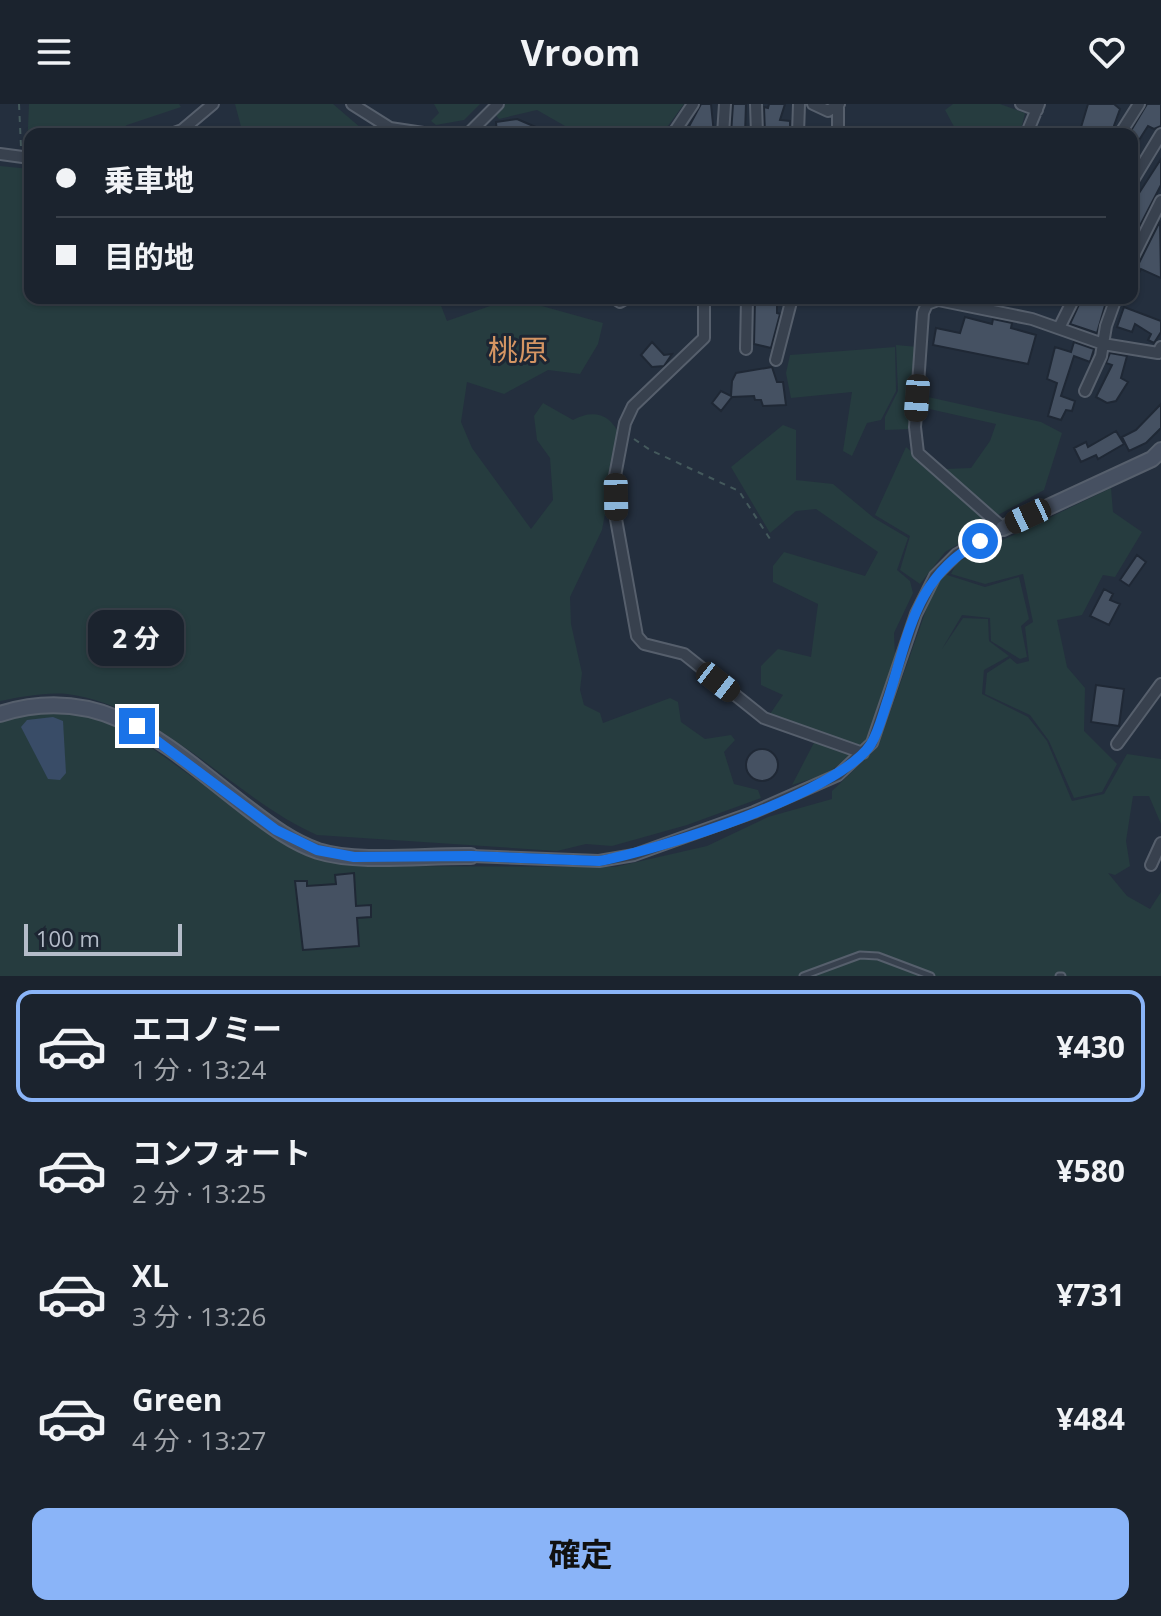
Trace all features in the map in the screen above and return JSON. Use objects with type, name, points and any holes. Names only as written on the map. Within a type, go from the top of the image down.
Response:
[{"type":"street","points":[[184,128],[213,104]]},
{"type":"street","points":[[352,104],[390,128]]},
{"type":"street","points":[[474,128],[498,104]]},
{"type":"street","points":[[677,128],[693,104]]},
{"type":"street","points":[[723,128],[725,104]]},
{"type":"street","points":[[756,104],[757,128]]},
{"type":"street","points":[[798,128],[799,104]]},
{"type":"street","points":[[813,104],[828,111],[838,105]]},
{"type":"street","points":[[1021,104],[1038,107],[1029,128]]},
{"type":"street","points":[[1124,128],[1139,104]]},
{"type":"street","points":[[838,105],[838,128]]},
{"type":"street","points":[[1138,172],[1161,134]]},
{"type":"street","points":[[0,154],[24,157]]},
{"type":"street","points":[[1138,247],[1161,201]]},
{"type":"street","points":[[704,304],[704,338],[633,406],[623,432],[615,476],[616,519],[637,636],[644,644],[684,654],[764,718],[863,753]]},
{"type":"street","points":[[746,349],[747,304]]},
{"type":"street","points":[[776,360],[790,304]]},
{"type":"street","points":[[927,304],[923,313],[915,427],[918,453],[1003,528]]},
{"type":"street","points":[[957,304],[1060,326],[1103,344],[1158,353],[1161,347]]},
{"type":"street","points":[[1060,326],[1071,304]]},
{"type":"street","points":[[1085,391],[1101,356],[1114,304]]},
{"type":"street","points":[[0,714],[27,707],[59,706],[81,707],[116,716],[154,736],[276,830],[317,850],[354,857],[471,856],[599,861],[634,855],[838,775],[872,743],[916,614],[935,576],[957,554],[1003,528],[1152,459],[1161,450]]},
{"type":"street","points":[[1117,744],[1161,684]]},
{"type":"street","points":[[1151,865],[1161,843]]},
{"type":"lane","points":[[803,976],[860,955],[878,956],[931,976]]},
{"type":"path","points":[[19,104],[24,142]]},
{"type":"path","points":[[623,432],[650,450],[739,491],[770,539]]},
{"type":"green space","points":[[29,104],[179,104],[181,107],[123,128],[28,128]]},
{"type":"green space","points":[[235,104],[333,104],[361,128],[241,128]]},
{"type":"green space","points":[[434,104],[480,104],[464,120],[436,125],[431,121],[439,113]]},
{"type":"green space","points":[[505,104],[684,104],[666,128],[568,128],[537,110],[499,119],[495,114]]},
{"type":"green space","points":[[953,104],[1000,104],[1025,113],[1021,128],[955,128],[945,110]]},
{"type":"green space","points":[[0,166],[24,168],[24,304],[440,304],[447,321],[496,304],[535,304],[603,323],[598,344],[580,374],[548,370],[504,394],[467,382],[461,422],[472,448],[531,529],[553,500],[550,458],[537,440],[534,416],[543,403],[573,420],[594,414],[612,423],[620,436],[602,530],[570,597],[571,624],[582,673],[580,690],[584,705],[600,713],[603,723],[670,698],[678,702],[681,722],[705,739],[731,735],[735,740],[724,752],[734,784],[758,790],[761,798],[687,825],[612,846],[586,844],[557,851],[317,835],[286,819],[165,734],[101,702],[67,694],[34,695],[0,701]]},
{"type":"green space","points":[[896,345],[918,347],[912,429],[885,430],[885,417],[898,391]]},
{"type":"green space","points":[[895,347],[896,391],[881,420],[867,423],[852,456],[843,451],[852,392],[791,398],[786,373],[790,355]]},
{"type":"green space","points":[[928,397],[1041,422],[1062,433],[1044,490],[998,515],[945,469],[971,468],[990,441],[996,424],[925,408]]},
{"type":"green space","points":[[783,425],[796,430],[796,480],[833,484],[874,518],[908,538],[897,570],[910,581],[913,593],[894,633],[895,656],[865,743],[827,774],[792,785],[819,733],[770,714],[783,695],[761,685],[761,666],[778,649],[811,657],[818,604],[773,582],[773,566],[784,552],[865,576],[878,552],[816,509],[796,511],[770,533],[731,467]]},
{"type":"green space","points":[[906,447],[992,524],[945,552],[920,584],[900,570],[910,536],[875,515]]},
{"type":"green space","points":[[1111,488],[1113,512],[1142,532],[1115,577],[1103,575],[1082,615],[1057,620],[1067,667],[1085,688],[1084,731],[1117,764],[1102,792],[1074,798],[1049,741],[1030,715],[985,694],[987,673],[1010,658],[1017,664],[1029,661],[1025,627],[1033,622],[1023,574],[985,584],[951,574],[957,562]]},
{"type":"green space","points":[[944,574],[985,587],[1019,577],[1029,619],[1021,626],[1027,657],[1020,659],[991,641],[990,618],[962,615],[942,649],[963,618],[988,619],[989,641],[1009,656],[984,670],[982,694],[1028,717],[1047,741],[1072,801],[1104,794],[1127,754],[1161,759],[1161,824],[1149,796],[1133,796],[1126,841],[1130,866],[1115,875],[1108,873],[1127,896],[1150,909],[1161,892],[1161,976],[0,976],[0,721],[41,712],[86,714],[121,726],[296,851],[358,866],[615,867],[707,846],[768,817],[832,799],[832,791],[878,747],[932,593]]},
{"type":"water","points":[[53,717],[63,721],[66,773],[60,780],[48,779],[21,727],[27,720]]},
{"type":"building","points":[[701,104],[711,104],[713,128],[688,128]]},
{"type":"building","points":[[733,104],[746,104],[745,128],[731,128]]},
{"type":"building","points":[[769,104],[785,104],[780,120],[790,121],[790,128],[765,128],[764,107],[768,108]]},
{"type":"building","points":[[1088,104],[1114,104],[1120,109],[1113,128],[1081,128]]},
{"type":"building","points":[[1147,104],[1161,104],[1161,126],[1154,129],[1148,126],[1138,142],[1138,128],[1133,128]]},
{"type":"building","points":[[517,119],[538,128],[496,128],[496,122]]},
{"type":"building","points":[[1161,159],[1161,185],[1138,229],[1138,195]]},
{"type":"building","points":[[1160,221],[1161,278],[1141,269],[1138,275],[1139,263]]},
{"type":"building","points":[[755,304],[777,304],[777,313],[780,314],[771,348],[754,344]]},
{"type":"building","points":[[1079,304],[1105,304],[1097,333],[1070,324]]},
{"type":"building","points":[[1124,307],[1161,321],[1161,332],[1154,343],[1148,340],[1151,334],[1135,324],[1132,332],[1117,327]]},
{"type":"building","points":[[965,317],[992,324],[993,319],[1012,323],[1011,328],[1036,335],[1028,364],[933,345],[936,328],[960,333]]},
{"type":"building","points":[[652,342],[664,355],[672,354],[664,366],[652,367],[641,355]]},
{"type":"building","points":[[1074,342],[1094,349],[1090,362],[1074,356],[1061,396],[1075,401],[1072,411],[1066,410],[1061,420],[1048,416],[1057,383],[1047,379],[1055,347],[1071,352]]},
{"type":"building","points":[[1110,353],[1127,356],[1121,378],[1128,382],[1116,401],[1107,403],[1096,397],[1112,365],[1106,363]]},
{"type":"building","points":[[772,367],[777,382],[783,382],[786,405],[763,406],[761,400],[755,400],[754,396],[732,397],[721,411],[712,403],[721,391],[731,396],[736,373]]},
{"type":"building","points":[[1161,404],[1161,428],[1146,443],[1129,451],[1122,437],[1136,430]]},
{"type":"building","points":[[1116,431],[1124,444],[1098,459],[1096,455],[1081,462],[1074,448],[1086,442],[1088,447]]},
{"type":"building","points":[[1137,555],[1146,562],[1129,586],[1120,580]]},
{"type":"building","points":[[1104,589],[1113,594],[1110,600],[1120,604],[1109,625],[1090,616]]},
{"type":"building","points":[[1096,685],[1124,689],[1119,726],[1091,722]]},
{"type":"building","points":[[762,749],[773,754],[778,765],[773,776],[762,781],[751,776],[746,765],[751,754]]},
{"type":"building","points":[[354,873],[356,906],[371,905],[371,917],[357,918],[359,946],[303,950],[295,881],[307,881],[307,886],[336,884],[335,875]]},
{"type":"district","name":"桃原","points":[[518,349]]},
{"type":"route","points":[[137,726],[276,830],[334,855],[599,861],[634,855],[754,812],[838,775],[853,763],[872,743],[925,592],[945,564],[980,541]]}]
